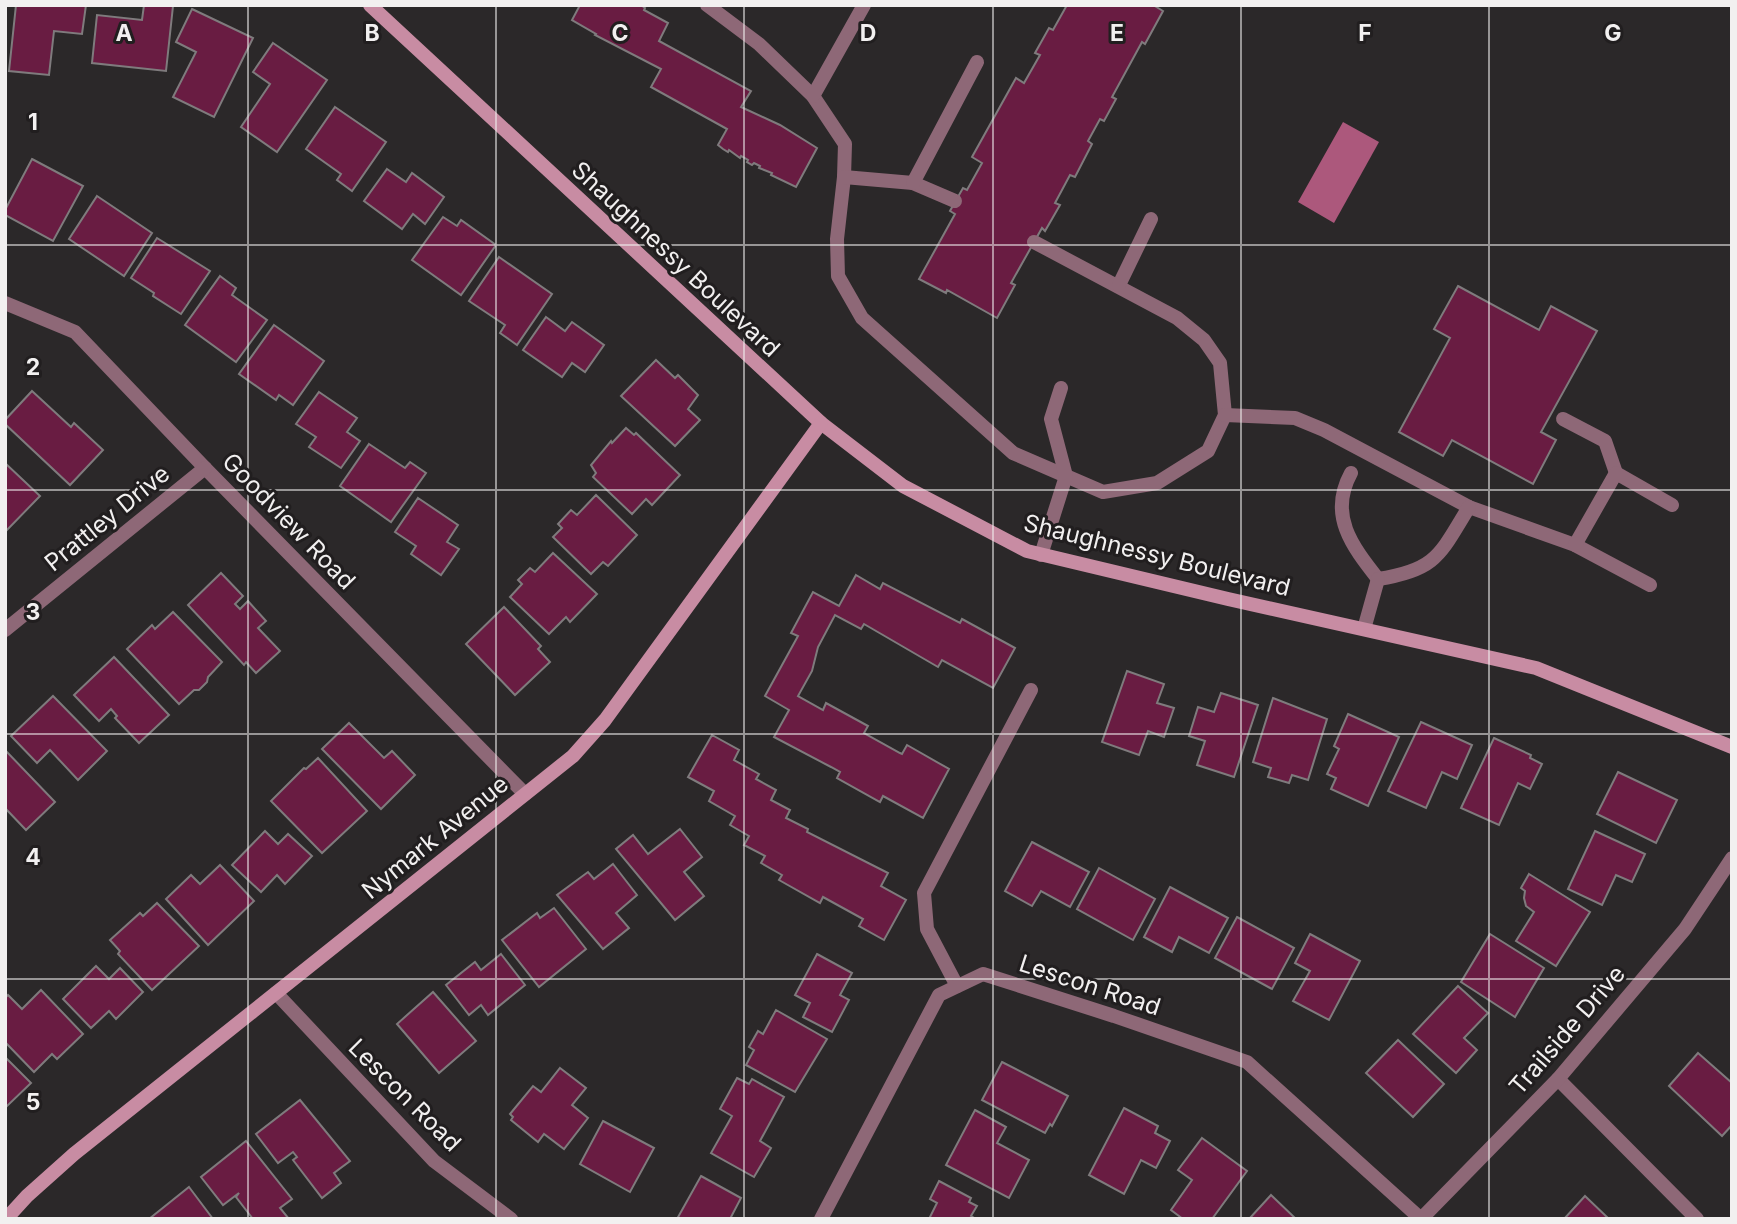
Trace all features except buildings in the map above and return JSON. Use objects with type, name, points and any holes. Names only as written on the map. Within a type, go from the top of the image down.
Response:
[{"type":"street","name":"Shaughnessy Boulevard","points":[[370,5],[821,423],[903,486],[1027,551],[1536,668],[1732,747]]},
{"type":"street","points":[[707,5],[758,44],[813,96],[845,144],[837,239],[838,276],[862,318],[1013,453],[1103,492],[1157,483],[1208,451],[1225,415],[1220,363],[1204,340],[1177,318],[1034,242]]},
{"type":"street","points":[[813,96],[864,5]]},
{"type":"street","points":[[913,183],[976,62]]},
{"type":"street","points":[[844,177],[913,183],[955,201]]},
{"type":"street","points":[[1119,285],[1152,219]]},
{"type":"street","name":"Goodview Road","points":[[5,303],[75,332],[525,794]]},
{"type":"street","points":[[1041,555],[1066,476],[1051,419],[1061,388]]},
{"type":"street","points":[[1225,415],[1295,418],[1324,430],[1469,507],[1575,545],[1650,584]]},
{"type":"street","points":[[1563,419],[1605,441],[1616,473],[1672,505]]},
{"type":"street","name":"Nymark Avenue","points":[[6,1219],[27,1196],[74,1154],[573,756],[597,730],[821,423]]},
{"type":"street","name":"Prattley Drive","points":[[5,629],[205,468]]},
{"type":"street","points":[[1351,473],[1342,490],[1341,520],[1360,556],[1378,579]]},
{"type":"street","points":[[1575,545],[1616,473]]},
{"type":"street","points":[[1378,579],[1409,574],[1438,556],[1469,507]]},
{"type":"street","points":[[1364,629],[1378,579]]},
{"type":"street","points":[[957,986],[927,929],[924,893],[1031,690]]},
{"type":"street","name":"Trailside Drive","points":[[1421,1219],[1558,1079],[1685,929],[1732,858]]},
{"type":"street","name":"Lescon Road","points":[[821,1219],[939,995],[982,974],[1247,1062],[1421,1219]]},
{"type":"street","name":"Lescon Road","points":[[276,993],[434,1161],[511,1219]]},
{"type":"street","points":[[1558,1079],[1697,1219]]},
{"type":"shaded area","points":[[1343,122],[1379,142],[1334,223],[1298,202]]}]
